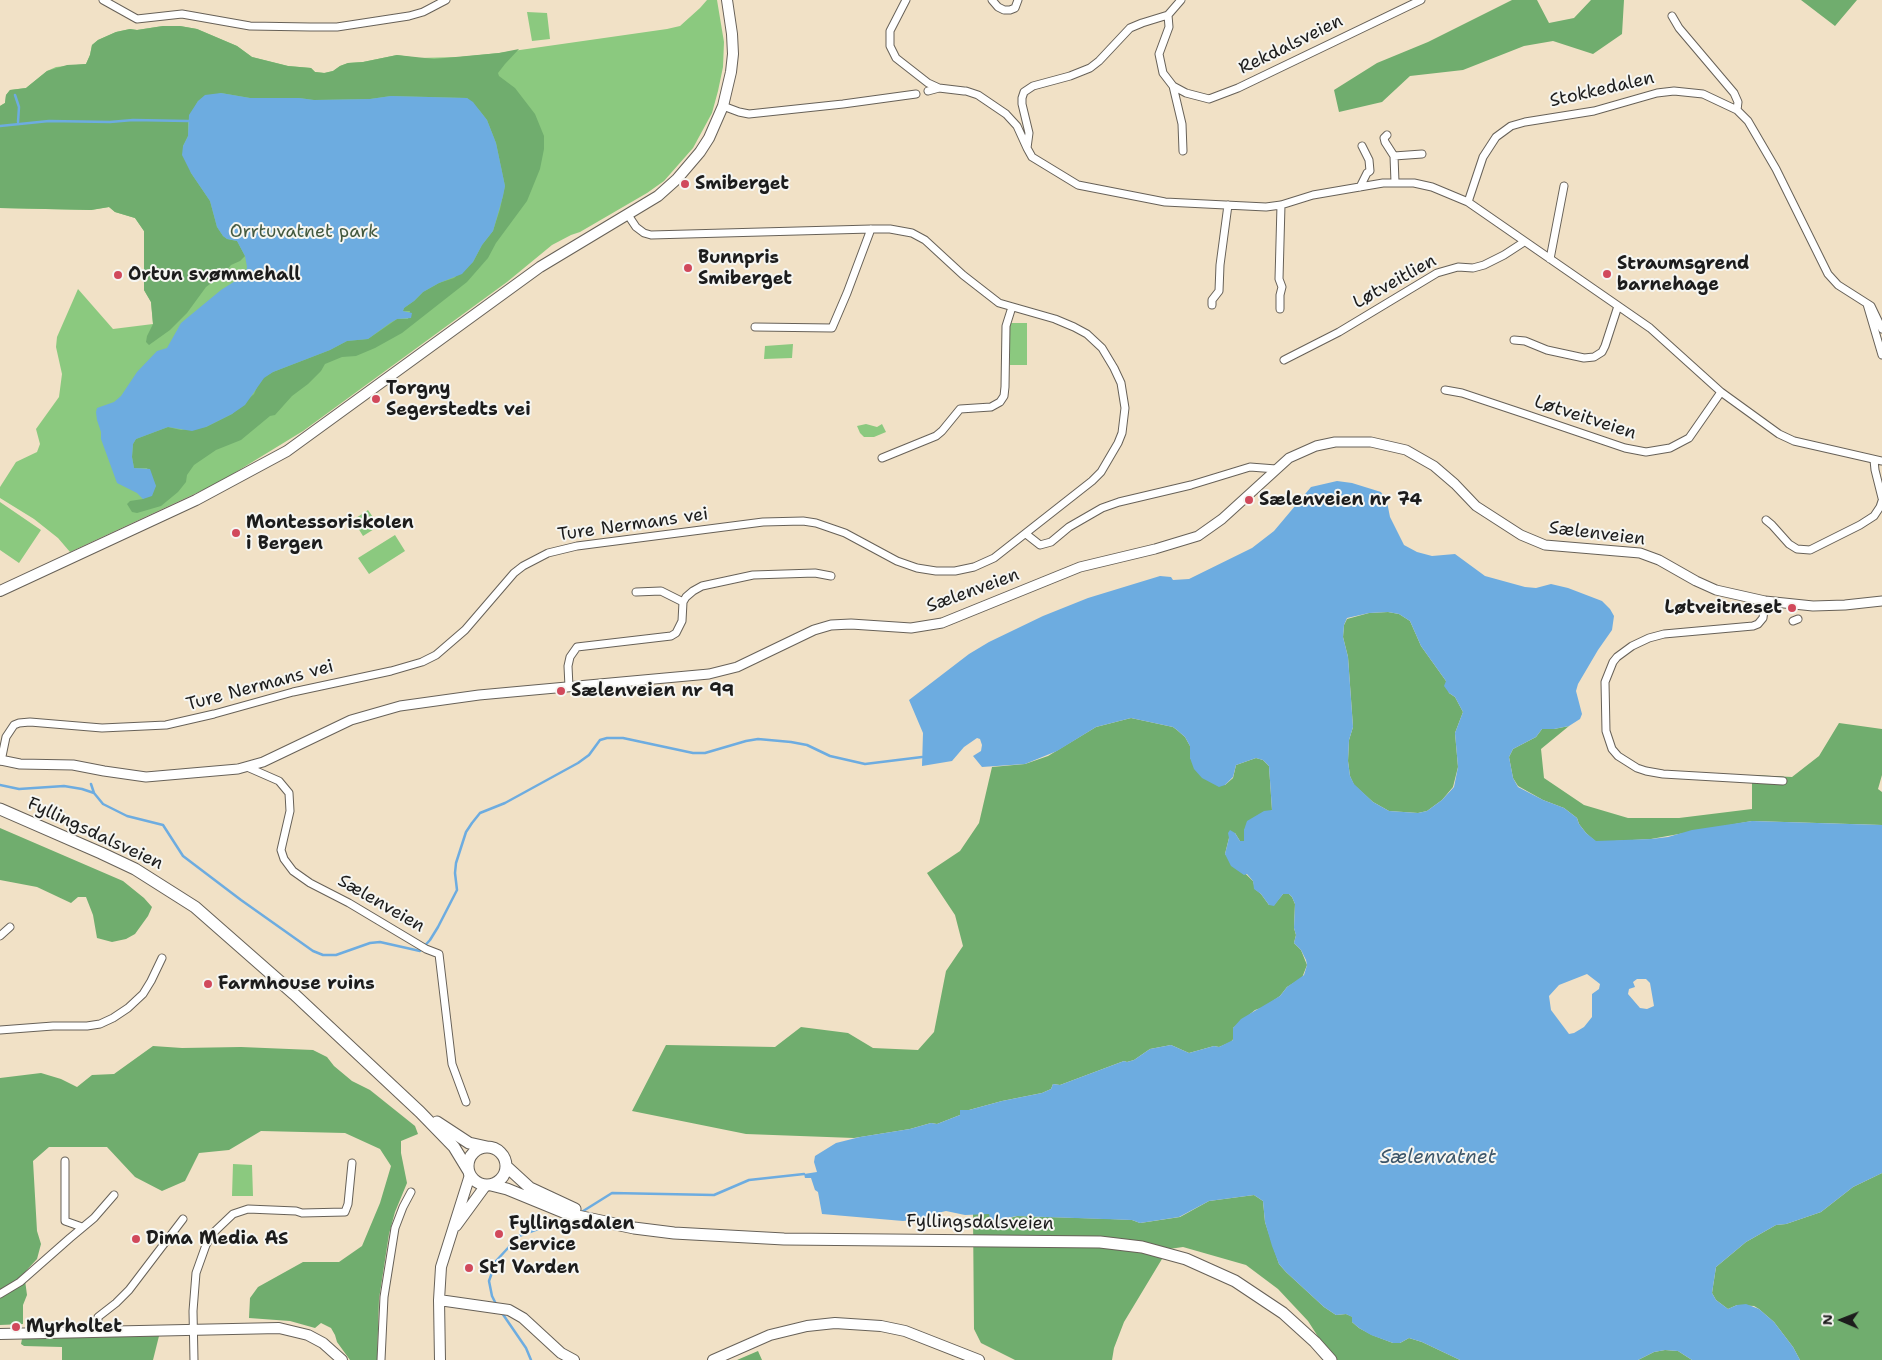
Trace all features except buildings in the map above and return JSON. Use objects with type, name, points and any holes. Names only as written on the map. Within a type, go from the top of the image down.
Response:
[{"type":"main road","points":[[0,591],[196,500],[287,451],[540,267],[658,196],[691,165],[709,138],[723,106],[733,54],[727,0]]},
{"type":"main road","name":"Fyllingsdalsveien","points":[[0,809],[135,869],[195,907],[294,994],[420,1112],[454,1147],[469,1172]]},
{"type":"main road","name":"Fyllingsdalsveien","points":[[420,1112],[469,1143],[487,1147]]},
{"type":"main road","points":[[440,1360],[439,1300],[441,1267],[469,1172],[469,1159],[476,1150],[487,1147],[498,1151],[502,1155],[506,1166],[502,1177],[489,1185],[452,1231]]},
{"type":"main road","name":"Fyllingsdalsveien","points":[[506,1166],[530,1188],[594,1219]]},
{"type":"main road","points":[[469,1172],[478,1183],[489,1185]]},
{"type":"main road","name":"Fyllingsdalsveien","points":[[489,1185],[518,1193],[554,1209],[654,1231],[712,1236],[784,1238],[1083,1241],[1142,1247],[1186,1259],[1235,1281],[1282,1313],[1315,1342],[1331,1360]]},
{"type":"main road","points":[[439,1300],[509,1310],[523,1318],[561,1353],[574,1360]]},
{"type":"main road","points":[[713,1360],[770,1335],[807,1326],[835,1323],[882,1326],[905,1331],[979,1360]]},
{"type":"main road","points":[[0,1334],[279,1328],[308,1335],[323,1343],[342,1360]]},
{"type":"street","points":[[103,0],[137,19],[182,14],[250,26],[337,27],[410,16],[424,12],[446,0]]},
{"type":"street","points":[[906,0],[890,31],[890,46],[896,58],[928,83],[939,88],[965,91],[987,100],[1006,114],[1017,126],[1032,156],[1040,163],[1078,185],[1165,202],[1266,207],[1281,205],[1313,195],[1395,182],[1432,186],[1468,202],[1618,306],[1660,336],[1721,392],[1752,416],[1786,438],[1882,461]]},
{"type":"street","points":[[992,0],[998,7],[1004,10],[1015,8],[1018,0]]},
{"type":"street","points":[[1027,148],[1029,133],[1022,104],[1024,92],[1033,86],[1070,76],[1090,68],[1130,28],[1168,16],[1181,0]]},
{"type":"street","name":"Rekdalsveien","points":[[1173,86],[1202,98],[1214,98],[1421,0]]},
{"type":"street","points":[[1168,16],[1169,27],[1159,54],[1163,73],[1173,86],[1182,124],[1183,151]]},
{"type":"street","name":"Stokkedalen","points":[[1672,16],[1679,28],[1734,93],[1738,102],[1737,110]]},
{"type":"street","points":[[928,91],[939,88]]},
{"type":"street","name":"Stokkedalen","points":[[1468,202],[1483,157],[1492,142],[1506,129],[1517,124],[1594,112],[1666,91],[1703,94],[1737,110],[1748,121],[1762,142],[1828,274],[1838,285],[1867,303]]},
{"type":"street","points":[[723,106],[749,114],[916,94]]},
{"type":"street","points":[[1387,135],[1384,138],[1394,156],[1395,182]]},
{"type":"street","points":[[1360,187],[1367,172],[1370,171],[1369,160],[1362,146]]},
{"type":"street","points":[[1394,156],[1422,154]]},
{"type":"street","points":[[1550,259],[1564,186]]},
{"type":"street","points":[[1212,305],[1212,300],[1219,287],[1228,205]]},
{"type":"street","points":[[1280,308],[1282,287],[1279,279],[1281,205]]},
{"type":"street","name":"Ture Nermans vei","points":[[0,761],[6,736],[19,723],[30,722],[102,728],[166,725],[293,692],[391,671],[422,662],[436,655],[465,630],[514,573],[548,553],[563,549],[594,543],[763,522],[797,521],[832,528],[897,561],[918,568],[936,571],[955,571],[974,567],[994,558],[1026,534],[1101,472],[1113,454],[1122,433],[1125,408],[1121,383],[1102,348],[1087,334],[1055,319],[999,303],[975,286],[925,240],[899,231],[871,229],[651,235],[644,233],[636,227],[628,215]]},
{"type":"street","points":[[755,327],[832,328],[871,229]]},
{"type":"street","name":"Løtveitlien","points":[[1284,360],[1339,332],[1437,273],[1458,267],[1473,268],[1484,265],[1504,256],[1524,242]]},
{"type":"street","points":[[1867,303],[1874,311],[1882,328]]},
{"type":"street","points":[[1867,303],[1882,355]]},
{"type":"street","points":[[1514,340],[1525,341],[1547,350],[1584,358],[1594,358],[1602,352],[1605,346],[1618,306]]},
{"type":"street","points":[[882,458],[936,436],[960,409],[991,407],[1000,402],[1004,396],[1005,387],[1006,326],[1012,307]]},
{"type":"street","name":"Løtveitveien","points":[[1446,390],[1462,393],[1625,448],[1646,452],[1670,448],[1689,438],[1721,392]]},
{"type":"street","name":"Sælenveien","points":[[0,761],[20,764],[72,765],[146,777],[225,771],[247,767],[277,756],[351,720],[387,708],[428,701],[721,672],[758,659],[814,630],[830,625],[851,624],[911,628],[942,623],[1080,567],[1165,547],[1198,536],[1222,519],[1289,458],[1322,444],[1371,442],[1406,450],[1434,466],[1476,506],[1529,539],[1553,547],[1640,553],[1659,560],[1716,590],[1765,601],[1813,606],[1882,601]]},
{"type":"street","points":[[1766,520],[1792,546],[1804,550],[1810,550],[1860,525],[1874,516],[1880,507],[1882,499],[1874,460]]},
{"type":"street","points":[[1026,534],[1040,545],[1050,542],[1069,527],[1102,508],[1137,496],[1191,485],[1250,467],[1276,469]]},
{"type":"street","points":[[569,687],[568,666],[570,657],[577,647],[671,636],[676,633],[682,621],[683,602],[693,591],[702,586],[744,576],[814,572],[831,576]]},
{"type":"street","points":[[636,592],[661,591],[683,602]]},
{"type":"street","points":[[1765,601],[1763,618],[1758,624],[1753,626],[1664,634],[1649,638],[1632,646],[1617,658],[1613,662],[1605,682],[1606,731],[1612,749],[1618,756],[1637,768],[1646,771],[1663,774],[1783,781]]},
{"type":"street","name":"Sælenveien","points":[[247,767],[279,780],[289,794],[290,812],[281,850],[284,860],[292,871],[423,947],[439,954],[452,1064],[466,1102]]},
{"type":"street","points":[[0,936],[10,927]]},
{"type":"street","points":[[0,1030],[100,1024],[128,1008],[143,994],[162,958]]},
{"type":"street","points":[[65,1161],[65,1221],[82,1227]]},
{"type":"street","points":[[194,1360],[193,1292],[196,1273],[206,1245],[223,1222],[233,1214],[248,1209],[302,1213],[345,1212],[348,1204],[352,1163]]},
{"type":"street","points":[[381,1360],[384,1297],[395,1228],[411,1192]]},
{"type":"street","points":[[0,1294],[20,1282],[94,1218],[114,1195]]},
{"type":"street","points":[[98,1332],[98,1317],[129,1290],[183,1219]]},
{"type":"green space","name":"Orrtuvatnet park","points":[[707,0],[717,0],[724,42],[723,67],[712,113],[693,148],[664,181],[647,193],[580,232],[552,245],[507,282],[303,431],[218,483],[70,552],[58,538],[34,519],[0,498],[0,487],[16,462],[37,452],[40,444],[36,429],[59,397],[62,374],[56,347],[57,337],[78,289],[113,329],[153,324],[151,302],[144,290],[144,231],[135,218],[115,212],[109,207],[91,210],[0,208],[0,106],[5,103],[6,95],[10,90],[26,88],[47,71],[56,67],[86,64],[92,45],[98,40],[116,32],[130,29],[180,26],[197,29],[237,46],[252,57],[288,66],[311,68],[315,72],[325,73],[348,63],[397,55],[418,58],[460,57],[667,29],[680,26]]},
{"type":"green space","points":[[1512,0],[1537,0],[1549,23],[1574,18],[1591,0],[1624,0],[1622,34],[1593,54],[1553,41],[1524,46],[1463,70],[1410,76],[1382,102],[1339,112],[1334,90],[1377,63],[1428,42]]},
{"type":"green space","points":[[1801,0],[1857,0],[1835,26]]},
{"type":"green space","points":[[527,12],[547,13],[550,39],[532,41]]},
{"type":"green space","points":[[163,26],[197,29],[237,46],[252,57],[288,66],[311,68],[315,72],[324,73],[333,71],[348,63],[397,55],[434,59],[499,53],[519,49],[498,73],[499,76],[515,88],[535,114],[544,136],[544,149],[540,169],[527,201],[496,243],[488,258],[467,282],[402,333],[356,356],[342,357],[325,364],[321,371],[292,396],[275,415],[270,416],[241,440],[216,450],[194,465],[187,475],[186,482],[178,492],[161,506],[137,513],[132,512],[127,504],[130,501],[143,499],[156,486],[147,468],[134,468],[132,457],[133,444],[136,439],[168,427],[181,430],[206,427],[232,414],[254,394],[264,377],[273,372],[330,350],[347,341],[368,339],[397,319],[408,319],[410,311],[403,311],[404,308],[423,292],[439,283],[454,278],[473,262],[482,245],[493,231],[505,186],[496,143],[487,120],[467,98],[391,96],[370,99],[314,100],[299,98],[250,98],[221,93],[198,101],[188,121],[188,136],[183,146],[191,173],[210,201],[217,227],[227,239],[237,241],[245,256],[240,261],[231,265],[219,280],[206,287],[187,313],[170,330],[149,345],[146,342],[147,336],[153,324],[151,302],[144,290],[144,231],[135,218],[115,212],[109,207],[91,210],[0,208],[0,106],[5,103],[6,95],[10,90],[26,88],[47,71],[67,65],[86,64],[92,45],[98,40],[116,32]]},
{"type":"green space","points":[[1010,323],[1027,323],[1027,365],[1010,365]]},
{"type":"green space","points":[[793,344],[792,358],[764,359],[765,346]]},
{"type":"green space","points":[[866,424],[877,427],[882,424],[886,432],[874,437],[864,437],[857,426]]},
{"type":"green space","points":[[0,502],[41,530],[19,563],[0,550]]},
{"type":"green space","points":[[368,510],[379,526],[363,536],[353,520]]},
{"type":"green space","points":[[395,535],[405,551],[369,574],[358,558]]},
{"type":"green space","points":[[1388,612],[1399,614],[1410,621],[1421,646],[1446,681],[1449,693],[1455,697],[1463,712],[1455,733],[1458,767],[1453,787],[1442,800],[1427,811],[1418,813],[1389,811],[1373,802],[1354,785],[1350,776],[1348,761],[1349,740],[1353,727],[1348,657],[1343,637],[1344,625],[1347,619],[1369,613]]},
{"type":"green space","points":[[1131,718],[1173,727],[1185,737],[1190,746],[1190,758],[1225,785],[1233,778],[1236,765],[1256,758],[1263,760],[1269,766],[1272,810],[1244,830],[1245,841],[1240,841],[1235,833],[1229,838],[1225,854],[1253,881],[1255,889],[1269,905],[1274,905],[1283,894],[1289,894],[1292,897],[1295,904],[1294,928],[1296,935],[1294,943],[1301,950],[1307,965],[1302,978],[1287,987],[1280,996],[1264,1007],[1255,1010],[1233,1028],[1234,1038],[1231,1042],[1219,1047],[1214,1046],[1189,1053],[1171,1045],[1150,1049],[1134,1060],[1124,1061],[1060,1085],[1053,1084],[1051,1089],[1042,1093],[969,1110],[961,1110],[960,1115],[937,1124],[931,1123],[910,1129],[854,1138],[746,1134],[632,1111],[666,1045],[775,1047],[801,1027],[848,1033],[873,1048],[918,1050],[934,1032],[946,971],[963,946],[955,915],[927,873],[960,851],[979,823],[992,767],[1025,764],[1048,756],[1096,727]]},
{"type":"green space","points":[[1839,723],[1882,729],[1882,775],[1878,789],[1882,792],[1882,825],[1752,821],[1651,839],[1596,842],[1586,833],[1577,818],[1564,808],[1543,800],[1518,786],[1513,778],[1509,757],[1513,749],[1536,737],[1542,729],[1569,726],[1541,749],[1544,778],[1584,805],[1628,818],[1679,818],[1752,809],[1752,775],[1792,777],[1819,756]]},
{"type":"green space","points":[[0,828],[123,881],[152,907],[148,916],[135,934],[126,939],[112,942],[97,938],[93,915],[86,897],[78,897],[71,903],[37,887],[0,880]]},
{"type":"green space","points":[[153,1046],[313,1050],[327,1057],[334,1066],[352,1081],[370,1090],[415,1126],[418,1134],[401,1141],[401,1153],[407,1183],[395,1212],[389,1234],[379,1299],[377,1360],[350,1360],[337,1342],[331,1328],[321,1323],[315,1328],[290,1321],[249,1318],[250,1298],[258,1287],[303,1262],[339,1262],[362,1246],[380,1203],[391,1166],[380,1149],[345,1133],[261,1131],[229,1150],[199,1153],[185,1181],[162,1191],[135,1177],[107,1147],[49,1147],[33,1161],[37,1231],[41,1244],[37,1259],[24,1273],[27,1295],[23,1305],[23,1324],[0,1325],[0,1078],[41,1073],[61,1079],[77,1087],[92,1075],[114,1074]]},
{"type":"green space","points":[[233,1164],[252,1165],[253,1196],[232,1196]]},
{"type":"green space","points":[[1882,1173],[1882,1360],[1800,1360],[1793,1347],[1774,1322],[1759,1309],[1754,1306],[1737,1305],[1728,1309],[1716,1300],[1712,1293],[1716,1267],[1746,1242],[1776,1225],[1786,1224],[1821,1212],[1853,1187]]},
{"type":"green space","points":[[1254,1195],[1263,1201],[1265,1222],[1279,1264],[1324,1307],[1336,1315],[1346,1314],[1353,1317],[1352,1322],[1372,1335],[1393,1343],[1400,1343],[1409,1338],[1460,1360],[1325,1360],[1326,1349],[1308,1321],[1278,1289],[1246,1265],[1183,1247],[1169,1249],[1165,1254],[1124,1322],[1114,1348],[1112,1360],[1015,1360],[981,1343],[974,1329],[973,1214],[989,1214],[1010,1218],[1017,1216],[1132,1220],[1140,1223],[1180,1217],[1209,1201]]},
{"type":"green space","points":[[159,1336],[153,1360],[62,1360],[62,1347],[24,1346],[21,1344],[22,1339]]},
{"type":"green space","points":[[1665,1350],[1678,1351],[1692,1360],[1638,1360],[1654,1352]]},
{"type":"green space","points":[[758,1351],[762,1360],[737,1360]]},
{"type":"water","points":[[221,93],[250,98],[299,98],[314,100],[370,99],[391,96],[467,98],[473,102],[487,120],[496,143],[505,186],[493,231],[482,245],[473,262],[462,274],[423,292],[404,308],[403,311],[412,313],[411,318],[397,319],[368,339],[347,341],[330,350],[273,372],[264,378],[245,405],[206,427],[192,431],[168,427],[136,439],[133,444],[132,457],[134,468],[150,469],[156,486],[152,496],[143,499],[137,493],[117,483],[101,439],[96,412],[97,408],[114,402],[121,396],[137,372],[157,351],[167,348],[181,323],[246,272],[245,256],[237,241],[227,239],[217,227],[210,201],[191,173],[182,155],[183,146],[188,136],[189,115],[198,101],[205,95]]},
{"type":"water","name":"Sælenvatnet","points":[[1337,481],[1352,483],[1381,492],[1387,502],[1390,517],[1404,545],[1417,552],[1432,556],[1455,554],[1485,576],[1525,587],[1536,588],[1551,584],[1568,588],[1602,601],[1610,609],[1614,616],[1612,630],[1598,650],[1578,684],[1576,691],[1582,714],[1580,719],[1569,726],[1542,729],[1536,737],[1513,749],[1509,757],[1513,778],[1518,787],[1564,808],[1577,818],[1586,833],[1596,841],[1668,837],[1692,830],[1752,821],[1882,825],[1882,1173],[1853,1187],[1821,1212],[1786,1224],[1776,1225],[1746,1242],[1716,1267],[1712,1293],[1716,1300],[1728,1309],[1746,1304],[1759,1309],[1774,1322],[1793,1347],[1800,1360],[1692,1360],[1678,1351],[1665,1350],[1654,1352],[1638,1360],[1460,1360],[1409,1338],[1400,1343],[1393,1343],[1371,1335],[1359,1328],[1352,1322],[1352,1317],[1346,1314],[1336,1315],[1324,1307],[1286,1272],[1279,1264],[1272,1246],[1265,1222],[1263,1201],[1254,1195],[1209,1201],[1179,1217],[1140,1223],[1132,1220],[1017,1216],[991,1221],[989,1214],[965,1215],[946,1211],[933,1214],[927,1218],[903,1221],[822,1214],[818,1192],[815,1190],[811,1178],[805,1178],[804,1174],[817,1172],[814,1162],[815,1156],[836,1143],[910,1129],[931,1123],[937,1124],[960,1115],[960,1110],[969,1110],[1042,1093],[1051,1089],[1053,1084],[1060,1085],[1124,1061],[1134,1060],[1150,1049],[1171,1045],[1189,1053],[1214,1046],[1219,1047],[1233,1040],[1233,1028],[1241,1019],[1280,996],[1287,987],[1304,975],[1307,965],[1306,960],[1301,950],[1294,943],[1296,935],[1294,928],[1295,904],[1292,897],[1289,894],[1283,894],[1274,906],[1269,905],[1261,894],[1254,889],[1253,881],[1247,874],[1244,875],[1231,866],[1225,854],[1230,830],[1235,833],[1240,841],[1244,841],[1244,830],[1247,821],[1264,811],[1272,810],[1269,766],[1263,760],[1256,758],[1236,765],[1233,777],[1225,785],[1219,787],[1202,778],[1194,769],[1190,758],[1190,746],[1185,737],[1177,730],[1173,727],[1131,718],[1096,727],[1057,751],[1025,764],[982,767],[973,756],[981,751],[982,745],[980,739],[977,738],[964,747],[952,761],[922,766],[923,733],[909,700],[969,654],[989,642],[1043,616],[1088,598],[1160,576],[1171,577],[1173,580],[1189,579],[1252,548],[1274,531],[1311,487]],"holes":[[[1388,612],[1399,614],[1410,621],[1421,646],[1446,681],[1444,686],[1455,697],[1463,712],[1455,733],[1458,767],[1454,787],[1442,800],[1427,811],[1418,813],[1389,811],[1373,802],[1354,784],[1350,776],[1348,761],[1349,740],[1353,727],[1348,657],[1343,637],[1344,625],[1347,618],[1369,613]],[[1587,974],[1600,984],[1599,989],[1592,994],[1592,1017],[1584,1027],[1574,1033],[1569,1034],[1551,1010],[1549,996],[1559,985]],[[1637,979],[1646,979],[1650,983],[1654,1006],[1647,1009],[1640,1008],[1628,994],[1629,989],[1635,987],[1633,982]]]},
{"type":"waterway","points":[[15,95],[19,107],[18,122]]},
{"type":"waterway","points":[[0,126],[49,121],[188,121]]},
{"type":"waterway","points":[[0,785],[19,789],[64,786],[82,789],[94,793],[103,804],[127,816],[163,825],[183,856],[241,900],[313,951],[323,955],[336,955],[370,943],[380,942],[420,951],[438,927],[457,890],[456,863],[466,832],[480,813],[505,803],[578,763],[589,755],[600,740],[623,738],[693,753],[705,753],[758,739],[807,745],[830,756],[865,764],[922,757]]},
{"type":"waterway","points":[[91,784],[94,793]]},
{"type":"waterway","points":[[580,1213],[612,1193],[714,1195],[749,1180],[804,1174]]},
{"type":"waterway","points":[[496,1304],[489,1281],[496,1261],[519,1236],[568,1218]]},
{"type":"waterway","points":[[502,1313],[526,1348],[531,1360]]},
{"type":"place","name":"Smiberget","points":[[685,184]]},
{"type":"place","name":"Bunnpris Smiberget","points":[[688,268]]},
{"type":"place","name":"Straumsgrend barnehage","points":[[1607,274]]},
{"type":"place","name":"Ortun svømmehall","points":[[118,275]]},
{"type":"place","name":"Torgny Segerstedts vei","points":[[376,399]]},
{"type":"place","name":"Sælenveien nr 74","points":[[1249,500]]},
{"type":"place","name":"Montessoriskolen i Bergen","points":[[236,533]]},
{"type":"place","name":"Løtveitneset","points":[[1792,608]]},
{"type":"place","name":"Sælenveien nr 99","points":[[561,691]]},
{"type":"place","name":"Farmhouse ruins","points":[[208,984]]},
{"type":"place","name":"Fyllingsdalen Service","points":[[499,1234]]},
{"type":"place","name":"Dima Media AS","points":[[136,1239]]},
{"type":"place","name":"St1 Varden","points":[[469,1268]]},
{"type":"place","name":"Myrholtet","points":[[16,1327]]}]
